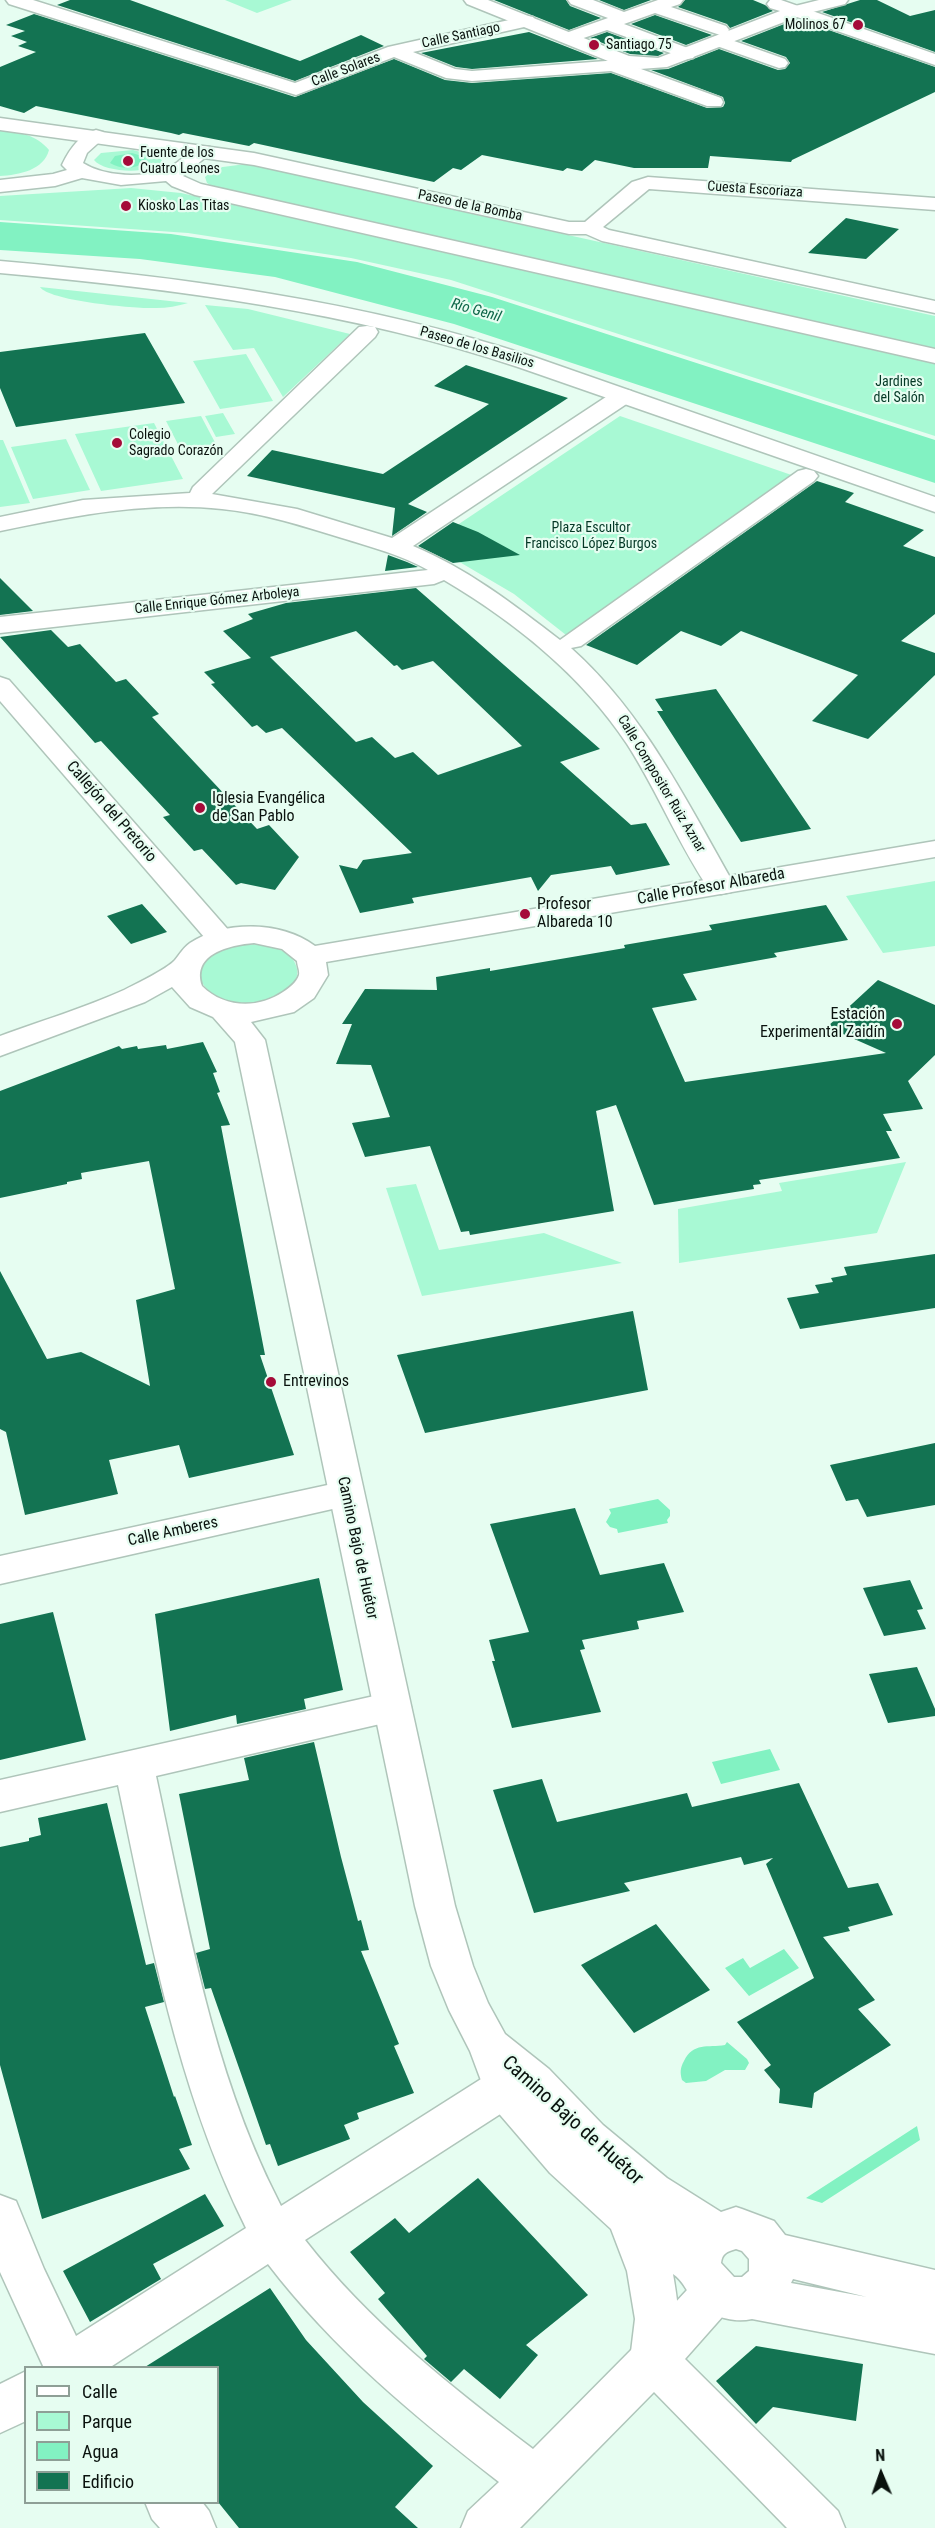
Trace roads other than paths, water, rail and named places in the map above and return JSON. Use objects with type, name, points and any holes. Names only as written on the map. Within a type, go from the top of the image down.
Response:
[{"type":"street","name":"Calle Santiago","points":[[473,0],[528,12],[569,38],[618,63]]},
{"type":"street","points":[[577,0],[624,18]]},
{"type":"street","points":[[569,38],[674,0]]},
{"type":"street","points":[[765,0],[935,60]]},
{"type":"street","name":"Calle Solares","points":[[24,1],[296,89],[394,51],[452,74],[462,75],[618,63],[660,63],[687,54],[720,36],[839,0]]},
{"type":"street","points":[[655,7],[779,63]]},
{"type":"street","points":[[508,10],[528,12]]},
{"type":"street","name":"Calle Santiago","points":[[394,51],[528,12]]},
{"type":"street","points":[[607,24],[687,54]]},
{"type":"street","name":"Calle Solares","points":[[618,63],[714,102]]},
{"type":"street","name":"Paseo de la Bomba","points":[[0,124],[254,159],[569,228],[590,228],[602,235],[935,308]]},
{"type":"street","points":[[96,136],[74,157],[72,165],[81,172],[96,176],[135,179],[170,174],[183,168],[203,151]]},
{"type":"street","points":[[0,186],[55,180],[81,172]]},
{"type":"street","points":[[170,174],[179,182],[195,189],[935,356]]},
{"type":"street","name":"Cuesta Escoriaza","points":[[590,228],[639,186],[648,183],[935,204]]},
{"type":"street","name":"Paseo de los Basilios","points":[[0,267],[145,282],[308,305],[466,343],[935,505]]},
{"type":"street","points":[[201,492],[368,332]]},
{"type":"street","points":[[395,546],[623,396]]},
{"type":"street","points":[[572,641],[807,476]]},
{"type":"street","name":"Calle Compositor Ruiz Aznar","points":[[0,524],[83,507],[133,502],[213,501],[297,516],[395,546],[431,562],[485,594],[554,647],[587,676],[611,703],[641,746],[721,886]]},
{"type":"street","name":"Calle Enrique Gómez Arboleya","points":[[0,625],[434,577]]},
{"type":"street","name":"Callejón del Pretorio","points":[[0,685],[221,939]]},
{"type":"street","name":"Calle Profesor Albareda","points":[[310,956],[935,849]]},
{"type":"street","points":[[0,1047],[135,996],[186,967],[193,956],[206,945],[221,939],[254,934],[274,936],[290,942],[310,956],[315,971],[312,983],[302,995],[289,1004],[247,1013],[178,1006],[135,996]]},
{"type":"street","points":[[186,967],[185,980],[194,995],[215,1008],[250,1040],[274,1009]]},
{"type":"street","name":"Camino Bajo de Huétor","points":[[250,1040],[435,1906],[452,1966],[470,2010],[490,2047],[504,2088],[566,2159],[628,2216],[720,2271],[935,2332]]},
{"type":"street","name":"Calle Amberes","points":[[0,1570],[346,1494]]},
{"type":"street","points":[[0,1796],[392,1707]]},
{"type":"street","points":[[134,1766],[189,2011],[213,2098],[241,2169],[274,2236],[340,2316],[420,2391],[536,2480]]},
{"type":"street","name":"Camino Bajo de Huétor","points":[[490,2047],[534,2083],[588,2139],[651,2192],[720,2271]]},
{"type":"street","points":[[70,2366],[504,2088]]},
{"type":"street","points":[[0,2216],[25,2278],[68,2366]]},
{"type":"street","name":"Camino Bajo de Huétor","points":[[628,2216],[650,2271],[658,2319],[653,2360]]},
{"type":"street","points":[[485,2528],[536,2480],[653,2360],[720,2271],[736,2228],[758,2235],[771,2253],[774,2264],[767,2284],[760,2292],[720,2271]]},
{"type":"street","points":[[771,2253],[935,2292]]},
{"type":"street","points":[[653,2360],[820,2528]]},
{"type":"street","points":[[0,2410],[24,2395]]},
{"type":"street","points":[[171,2504],[192,2528]]},
{"type":"water","name":"Fuente de los Cuatro Leones","points":[[132,153],[145,157],[146,162],[128,168],[110,163],[115,156]]},
{"type":"water","name":"Río Genil","points":[[0,222],[171,234],[357,262],[492,297],[935,440],[935,483],[454,324],[275,277],[140,259],[0,250]]},
{"type":"water","points":[[658,1499],[670,1510],[668,1523],[618,1533],[617,1529],[610,1527],[606,1522],[611,1513],[609,1509]]},
{"type":"water","points":[[770,1749],[780,1770],[721,1784],[712,1762]]},
{"type":"water","points":[[784,1949],[799,1968],[749,1996],[725,1968],[743,1958],[750,1968]]},
{"type":"water","points":[[727,2042],[747,2059],[749,2063],[745,2070],[725,2070],[706,2081],[686,2083],[682,2080],[682,2066],[692,2051],[696,2048],[725,2045]]},
{"type":"water","points":[[917,2126],[920,2140],[822,2203],[806,2198]]},
{"type":"place","name":"Molinos 67","points":[[858,25]]},
{"type":"place","name":"Santiago 75","points":[[594,45]]},
{"type":"place","name":"Fuente de los Cuatro Leones","points":[[128,161]]},
{"type":"place","name":"Kiosko Las Titas","points":[[126,206]]},
{"type":"place","name":"Colegio Sagrado Corazón","points":[[117,443]]},
{"type":"place","name":"Iglesia Evangélica de San Pablo","points":[[200,808]]},
{"type":"place","name":"Profesor Albareda 10","points":[[525,914]]},
{"type":"place","name":"Estación Experimental Zaidín","points":[[897,1024]]},
{"type":"place","name":"Entrevinos","points":[[271,1382]]},
{"type":"park label","name":"Jardines del Salón","points":[[899,390]]},
{"type":"park label","name":"Plaza Escultor Francisco López Burgos","points":[[591,536]]}]
